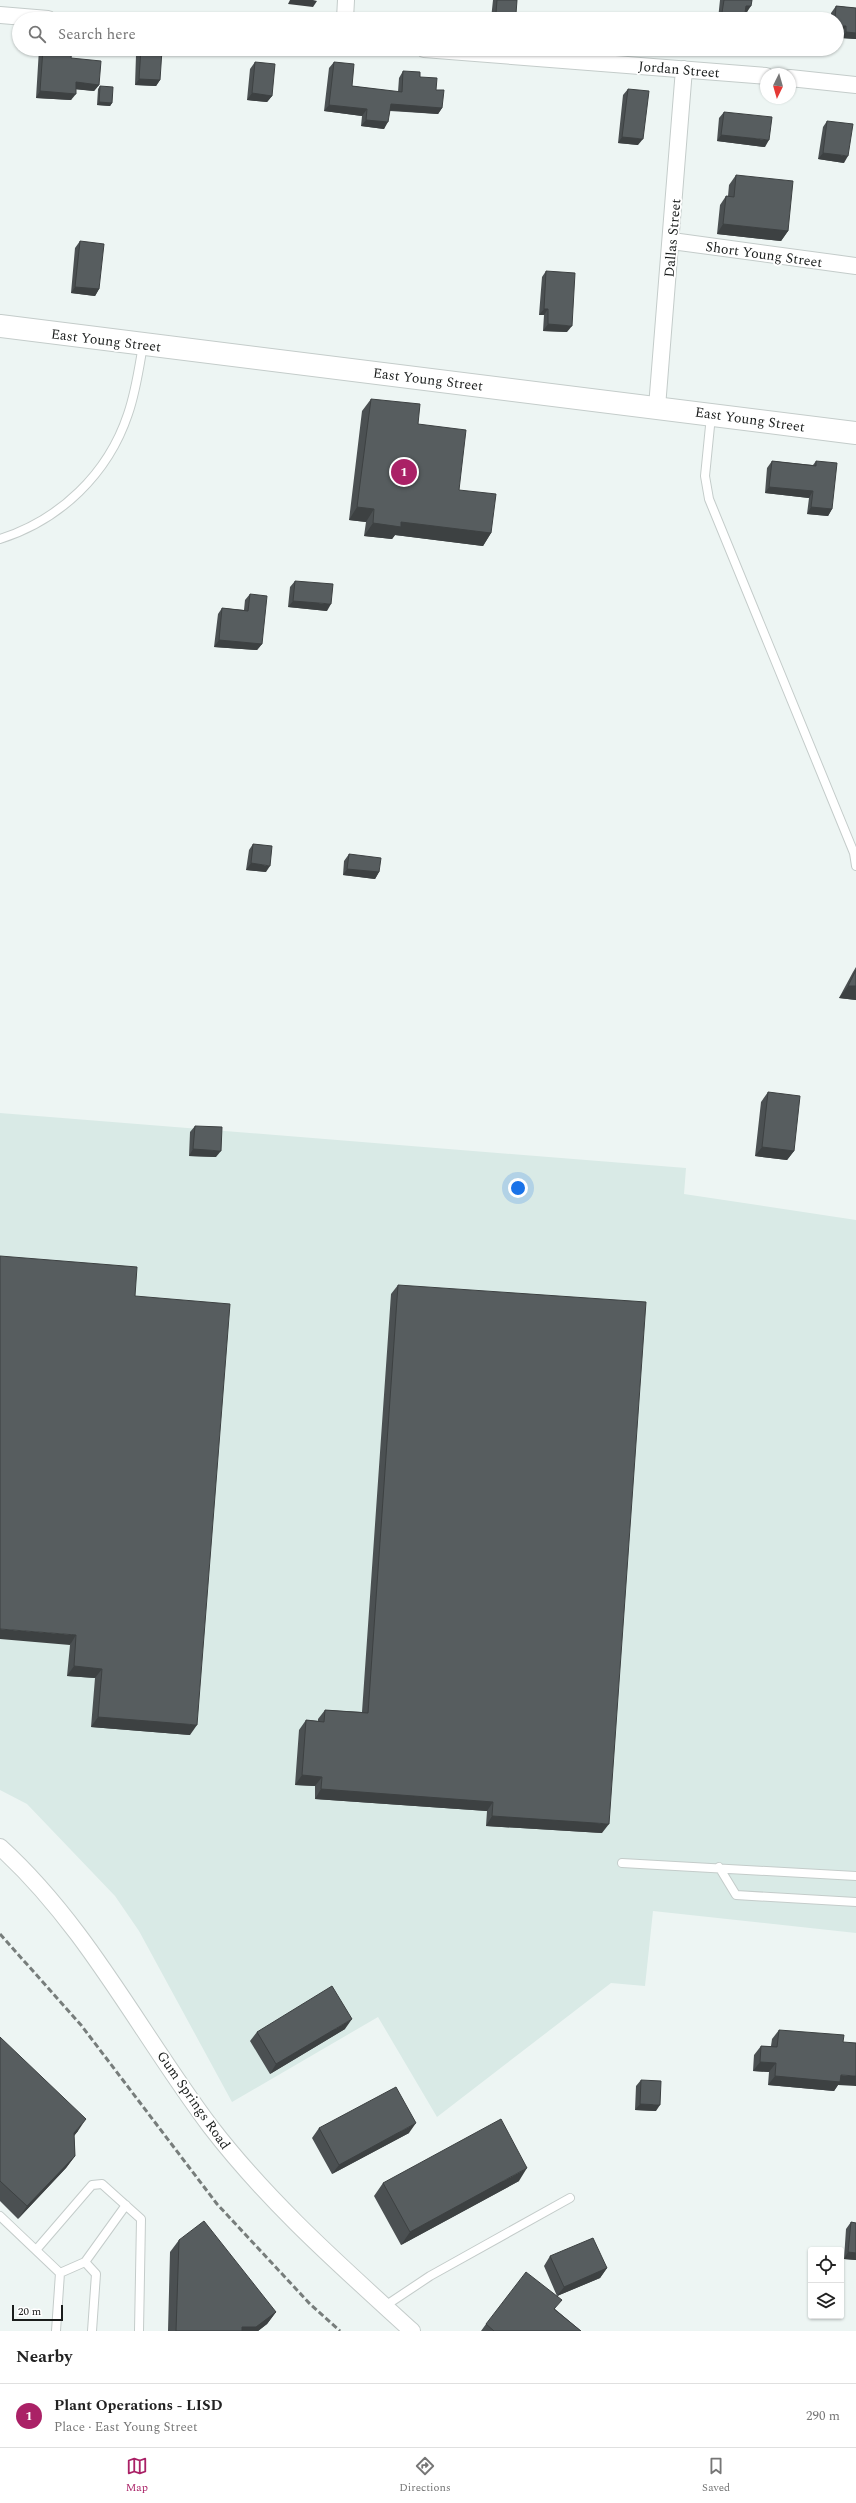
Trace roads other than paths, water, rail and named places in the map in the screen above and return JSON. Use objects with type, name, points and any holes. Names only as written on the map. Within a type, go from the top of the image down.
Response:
[{"type":"street","points":[[345,12],[346,0]]},
{"type":"street","points":[[0,15],[12,16]]},
{"type":"street","name":"Jordan Street","points":[[515,56],[760,75]]},
{"type":"street","name":"Dallas Street","points":[[657,406],[672,241],[684,69]]},
{"type":"street","points":[[796,79],[856,84]]},
{"type":"street","name":"Short Young Street","points":[[672,241],[856,266]]},
{"type":"street","name":"East Young Street","points":[[0,326],[657,406],[856,433]]},
{"type":"street","name":"Gum Springs Road","points":[[0,1847],[41,1889],[72,1926],[112,1981],[209,2124],[232,2154],[294,2221],[412,2331]]},
{"type":"lane","points":[[0,539],[27,529],[56,513],[82,489],[105,461],[128,413],[143,344]]},
{"type":"lane","points":[[712,414],[705,476],[709,499],[854,852],[856,866]]},
{"type":"lane","points":[[622,1863],[719,1867],[856,1876]]},
{"type":"lane","points":[[719,1867],[736,1895],[856,1902]]},
{"type":"lane","points":[[36,2250],[92,2186],[102,2184],[141,2219],[140,2331]]},
{"type":"lane","points":[[385,2306],[430,2276],[570,2198]]},
{"type":"lane","points":[[60,2273],[85,2262],[126,2205]]},
{"type":"lane","points":[[0,2216],[60,2273]]},
{"type":"lane","points":[[85,2262],[96,2274],[92,2331]]},
{"type":"lane","points":[[56,2331],[60,2273]]},
{"type":"railway","points":[[0,1934],[81,2025],[217,2204],[310,2304],[340,2331]]},
{"type":"place","name":"Plant Operations - LISD","points":[[404,472]]}]
